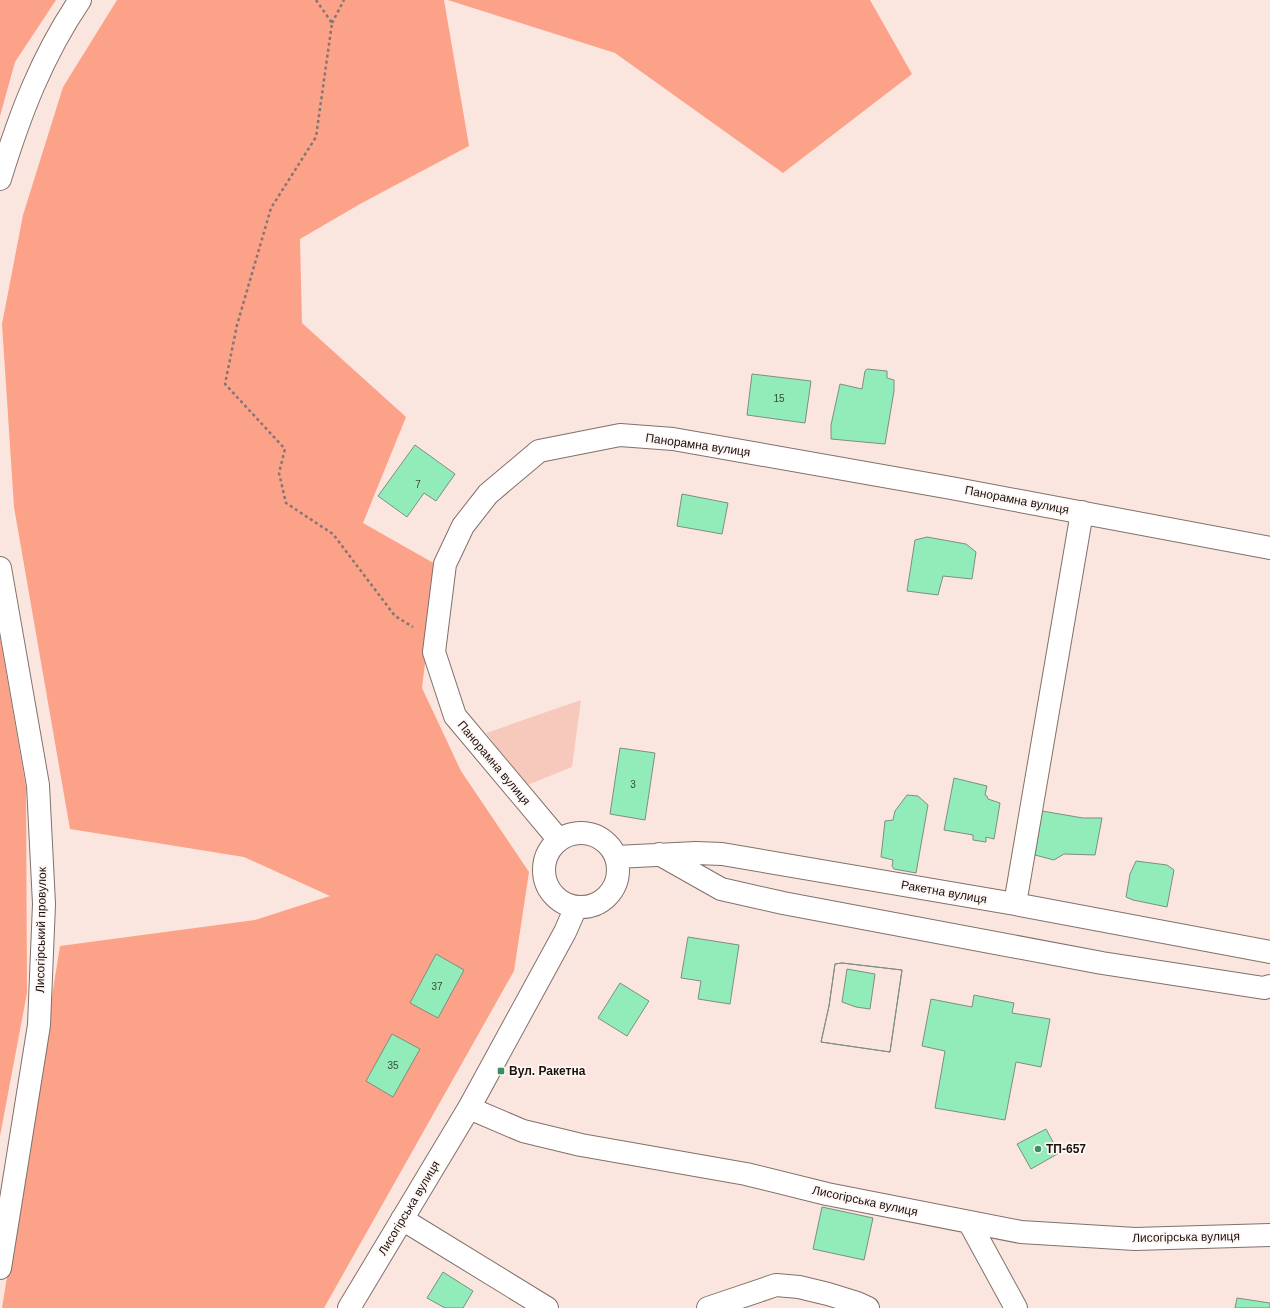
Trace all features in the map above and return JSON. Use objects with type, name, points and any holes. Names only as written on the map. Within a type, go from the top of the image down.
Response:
[{"type":"street","points":[[0,179],[14,131],[37,75],[66,21],[80,0]]},
{"type":"street","name":"Панорамна вулиця","points":[[559,840],[497,768],[455,716],[434,652],[445,564],[463,526],[488,494],[539,451],[620,435],[673,439],[951,488],[1270,548]]},
{"type":"street","points":[[1015,904],[1082,512]]},
{"type":"street","name":"Лисогірський провулок","points":[[0,568],[38,785],[44,904],[39,1025],[0,1268]]},
{"type":"street","points":[[580,833],[592,835],[606,843],[616,857],[618,868],[617,879],[613,889],[606,898],[597,904],[587,907],[566,905],[558,900],[547,885],[544,876],[546,857],[559,840],[569,835],[580,833]]},
{"type":"street","points":[[659,854],[721,889],[783,903],[1102,964],[1264,988],[1270,986]]},
{"type":"street","name":"Ракетна вулиця","points":[[616,857],[659,854],[722,854],[1015,904],[1270,952]]},
{"type":"street","name":"Лисогірська вулиця","points":[[349,1308],[469,1108],[565,932],[576,907]]},
{"type":"street","name":"Лисогірська вулиця","points":[[469,1108],[523,1131],[581,1145],[746,1174],[827,1194],[1021,1232],[1135,1239],[1270,1235]]},
{"type":"street","points":[[402,1219],[547,1308]]},
{"type":"street","points":[[969,1222],[1016,1308]]},
{"type":"street","points":[[708,1308],[776,1285],[828,1294],[868,1308]]},
{"type":"path","points":[[316,0],[332,23]]},
{"type":"path","points":[[344,0],[332,23],[316,137],[271,208],[237,325],[225,384],[285,449],[279,473],[286,503],[333,534],[395,616],[435,640]]},
{"type":"shaded area","points":[[0,0],[56,0],[15,62],[0,116]]},
{"type":"shaded area","points":[[117,0],[444,0],[469,146],[360,204],[300,239],[302,323],[406,417],[363,523],[437,565],[422,688],[461,771],[529,872],[514,971],[324,1308],[2,1308],[60,946],[255,920],[330,896],[244,857],[70,829],[14,507],[2,324],[23,215],[63,87]]},
{"type":"shaded area","points":[[448,0],[870,0],[912,74],[783,173],[615,53]]},
{"type":"shaded area","points":[[0,637],[26,787],[27,993],[0,1136]]},
{"type":"shaded area","points":[[581,700],[572,767],[525,786],[486,733]]},
{"type":"building","points":[[867,369],[887,371],[887,378],[894,380],[894,391],[885,444],[831,439],[831,425],[840,384],[862,389],[865,371]]},
{"type":"building","points":[[752,374],[811,381],[805,423],[747,415]]},
{"type":"building","points":[[415,445],[455,474],[436,501],[424,493],[407,517],[378,496]]},
{"type":"building","points":[[682,494],[728,503],[722,534],[677,526]]},
{"type":"building","points":[[927,537],[966,544],[976,552],[972,579],[943,576],[938,595],[907,591],[915,540]]},
{"type":"building","points":[[620,748],[655,753],[645,820],[610,814]]},
{"type":"building","points":[[954,778],[987,786],[985,795],[988,799],[1000,803],[994,839],[986,837],[986,842],[973,840],[973,835],[944,830]]},
{"type":"building","points":[[907,795],[918,796],[928,805],[916,873],[894,869],[892,866],[893,860],[881,857],[885,821],[893,820],[895,811]]},
{"type":"building","points":[[1042,811],[1083,818],[1102,818],[1095,855],[1064,854],[1054,860],[1035,855]]},
{"type":"building","points":[[1136,861],[1167,865],[1174,870],[1167,907],[1133,900],[1126,897],[1130,874]]},
{"type":"building","points":[[688,937],[739,945],[730,1004],[698,999],[701,981],[681,978]]},
{"type":"building","points":[[436,954],[464,970],[438,1018],[410,1003]]},
{"type":"building","points":[[842,963],[902,970],[890,1052],[821,1042],[829,1006],[835,964]],"holes":[[[847,969],[875,974],[870,1009],[856,1007],[842,1002]]]},
{"type":"building","points":[[842,963],[902,970],[890,1052],[821,1042],[829,1006],[835,964]]},
{"type":"building","points":[[620,983],[649,1001],[627,1036],[598,1018]]},
{"type":"building","points":[[974,995],[1014,1003],[1012,1013],[1050,1019],[1041,1067],[1016,1062],[1005,1120],[935,1108],[945,1051],[922,1046],[931,999],[972,1007]]},
{"type":"building","points":[[392,1034],[420,1049],[393,1097],[366,1081]]},
{"type":"building","name":"ТП-657","points":[[1046,1129],[1059,1153],[1031,1169],[1017,1144]]},
{"type":"building","points":[[822,1207],[873,1218],[864,1260],[813,1249]]},
{"type":"building","points":[[443,1272],[473,1291],[463,1308],[445,1308],[427,1298]]},
{"type":"building","points":[[1237,1298],[1270,1303],[1270,1308],[1235,1308]]},
{"type":"place","name":"Вул. Ракетна","points":[[501,1071]]},
{"type":"place","name":"ТП-657","points":[[1038,1149]]}]
